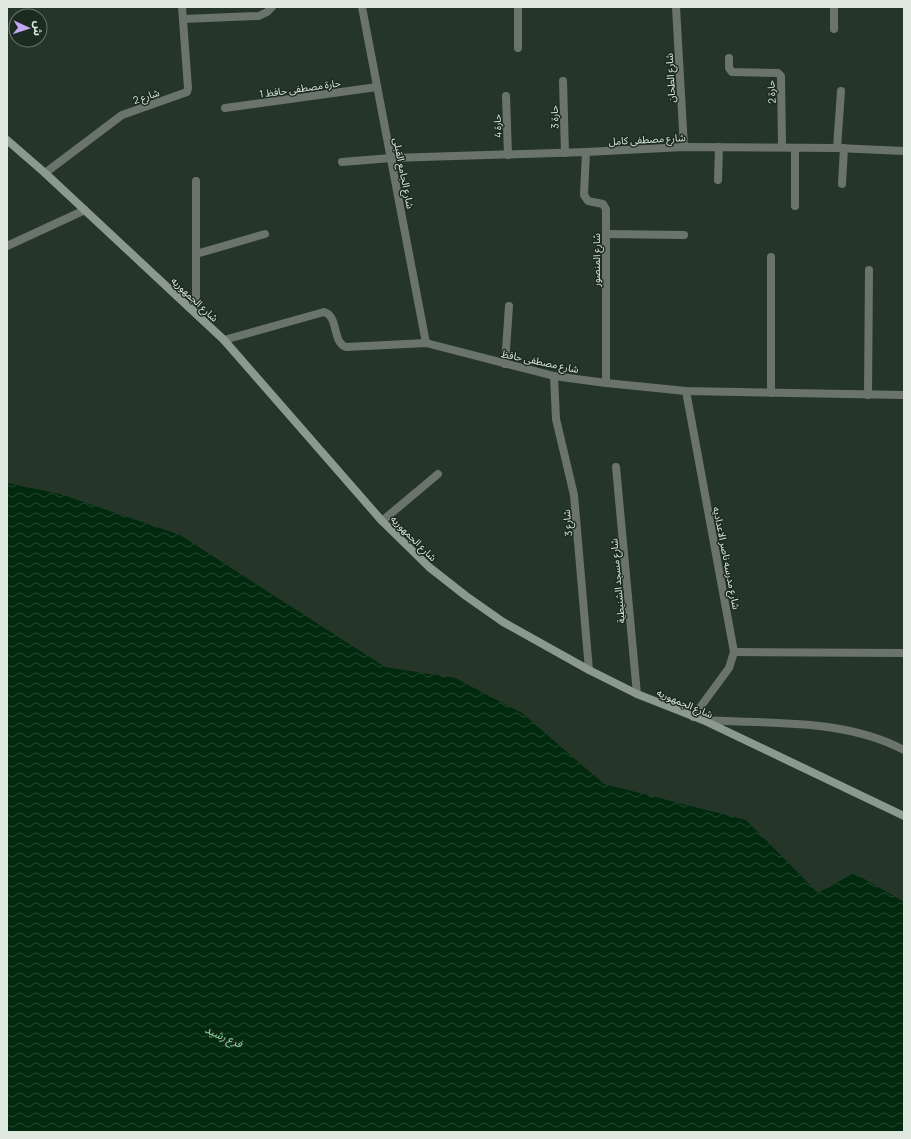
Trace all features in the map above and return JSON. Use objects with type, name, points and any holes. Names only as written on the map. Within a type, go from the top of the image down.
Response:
[{"type":"street","name":"شارع 2","points":[[45,173],[122,115],[187,92],[188,88],[182,7]]},
{"type":"street","points":[[183,19],[259,16],[272,7]]},
{"type":"street","name":"شارع الجامع القبلى","points":[[362,7],[426,343]]},
{"type":"street","points":[[518,7],[518,48]]},
{"type":"street","name":"شارع الطحان","points":[[676,7],[684,147]]},
{"type":"street","points":[[834,7],[834,29]]},
{"type":"street","name":"حارة 2","points":[[729,58],[729,68],[732,72],[776,73],[781,76],[782,147]]},
{"type":"street","name":"حارة 3","points":[[563,81],[565,153]]},
{"type":"street","name":"حارة مصطفى حافظ 1","points":[[225,108],[377,87]]},
{"type":"street","points":[[841,91],[840,148],[842,184]]},
{"type":"street","name":"حارة 4","points":[[506,96],[508,155]]},
{"type":"street","name":"شارع الجمهوريه","points":[[7,140],[45,173],[224,340],[382,521],[429,567],[466,596],[503,622],[589,670],[638,694],[703,720],[904,816]]},
{"type":"street","name":"شارع مصطفى كامل","points":[[342,162],[390,158],[565,153],[684,147],[840,148],[904,151]]},
{"type":"street","points":[[718,180],[719,147]]},
{"type":"street","points":[[795,148],[795,206]]},
{"type":"street","name":"شارع المنصور","points":[[586,152],[584,196],[590,202],[605,205],[606,383]]},
{"type":"street","points":[[196,181],[196,313]]},
{"type":"street","points":[[7,246],[84,210]]},
{"type":"street","points":[[196,254],[265,234]]},
{"type":"street","points":[[606,234],[684,235]]},
{"type":"street","points":[[771,257],[771,393]]},
{"type":"street","points":[[868,395],[869,270]]},
{"type":"street","points":[[505,364],[509,306]]},
{"type":"street","name":"شارع مصطفى حافظ","points":[[224,340],[324,312],[331,315],[343,346],[426,343],[554,376],[686,391],[904,395]]},
{"type":"street","name":"شارع 3","points":[[554,376],[556,419],[574,495],[589,670]]},
{"type":"street","name":"شارع مدرسه ناصر الاعداديه","points":[[686,391],[734,652]]},
{"type":"street","name":"شارع مسجد الشنيطية","points":[[616,467],[638,694]]},
{"type":"street","points":[[382,521],[438,474]]},
{"type":"street","points":[[693,717],[729,668],[734,652],[904,653]]},
{"type":"street","points":[[703,720],[826,726],[863,735],[904,750]]},
{"type":"water","name":"فرع رشيد","points":[[7,483],[60,494],[180,535],[385,667],[455,678],[522,713],[604,784],[746,820],[818,893],[854,873],[904,902],[904,1132],[7,1132]]}]
